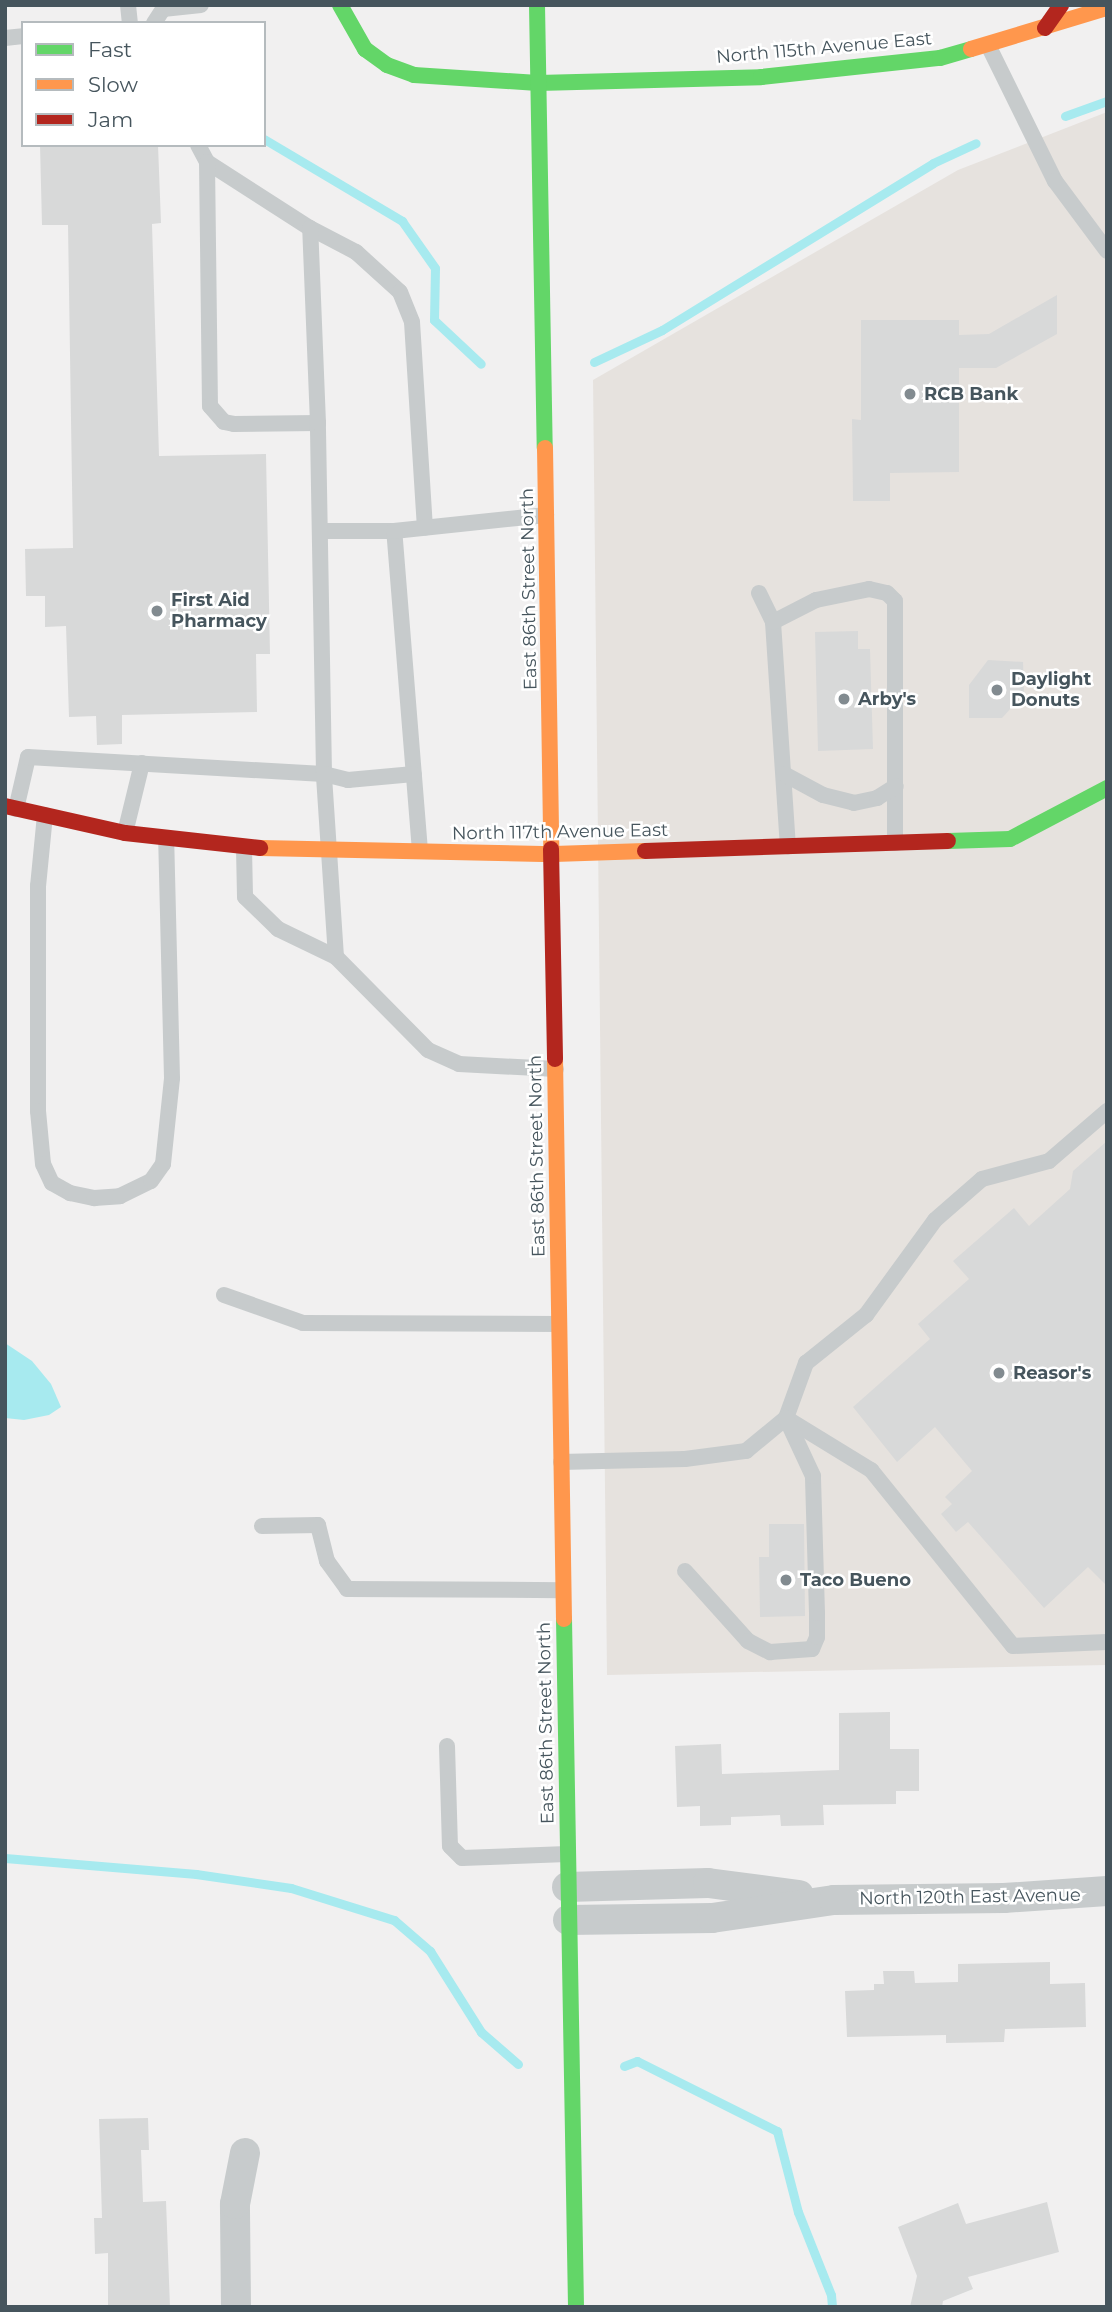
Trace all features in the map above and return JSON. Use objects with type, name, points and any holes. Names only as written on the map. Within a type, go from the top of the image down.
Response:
[{"type":"main road","name":"North 115th Avenue East","points":[[340,5],[365,48],[387,65],[414,75],[538,83],[761,77],[940,58],[1107,8]]},
{"type":"main road","name":"East 86th Street North","points":[[537,5],[554,854],[567,1887],[576,2307]]},
{"type":"main road","points":[[1045,28],[1061,5]]},
{"type":"main road","name":"North 117th Avenue East","points":[[11,808],[125,832],[244,848],[554,854],[1010,839],[1107,788]]},
{"type":"street","name":"North 120th East Avenue","points":[[567,1887],[708,1883],[834,1900]]},
{"type":"street","name":"North 120th East Avenue","points":[[568,1920],[712,1918],[834,1900],[1004,1898],[1107,1891]]},
{"type":"street","points":[[236,2307],[235,2204],[245,2153]]},
{"type":"lane","points":[[155,21],[163,9],[201,5]]},
{"type":"lane","points":[[988,45],[1055,181],[1107,251]]},
{"type":"lane","points":[[199,147],[207,162],[210,405],[225,422],[233,424],[318,423]]},
{"type":"lane","points":[[207,162],[310,228],[356,252],[400,292],[412,322],[425,528]]},
{"type":"lane","points":[[310,228],[318,423],[324,774],[336,957]]},
{"type":"lane","points":[[320,531],[394,531],[546,515]]},
{"type":"lane","points":[[394,531],[420,852]]},
{"type":"lane","points":[[773,622],[816,600],[869,589],[887,593],[895,601],[895,842]]},
{"type":"lane","points":[[759,593],[773,622],[788,846]]},
{"type":"lane","points":[[11,808],[28,757],[324,774],[348,780],[414,774]]},
{"type":"lane","points":[[125,832],[142,763]]},
{"type":"lane","points":[[784,774],[823,795],[854,803],[877,798],[895,786]]},
{"type":"lane","points":[[45,814],[38,886],[38,1111],[43,1164],[52,1184],[70,1193],[94,1198],[120,1196],[151,1181],[163,1164],[172,1078],[166,839]]},
{"type":"lane","points":[[244,848],[245,897],[278,929],[336,957],[428,1050],[459,1064],[555,1069]]},
{"type":"lane","points":[[561,1462],[685,1459],[746,1451],[786,1418],[806,1363],[866,1315],[935,1220],[982,1179],[1049,1161],[1107,1111]]},
{"type":"lane","points":[[225,1295],[303,1323],[559,1324]]},
{"type":"lane","points":[[685,1571],[748,1642],[770,1652],[812,1649],[817,1637],[813,1476],[786,1418]]},
{"type":"lane","points":[[786,1418],[871,1470],[1013,1646],[1107,1642]]},
{"type":"lane","points":[[262,1526],[318,1525],[327,1561],[347,1589],[563,1590]]},
{"type":"lane","points":[[447,1746],[450,1846],[462,1858],[567,1854]]},
{"type":"shaded area","points":[[1107,112],[1107,1665],[607,1675],[593,380],[958,170]]},
{"type":"water","points":[[5,1343],[32,1361],[51,1384],[61,1407],[49,1415],[24,1420],[5,1418]]},
{"type":"building","name":"First Aid Pharmacy","points":[[40,147],[158,147],[161,223],[152,224],[159,456],[266,454],[270,654],[256,654],[257,712],[122,715],[122,744],[97,745],[96,716],[69,717],[66,626],[45,627],[45,596],[26,596],[25,549],[73,548],[68,225],[42,225]]},
{"type":"building","name":"RCB Bank","points":[[1057,295],[1057,334],[996,368],[959,368],[959,472],[890,473],[890,501],[853,501],[852,419],[861,420],[861,320],[959,320],[959,335],[989,334]]},
{"type":"building","name":"Arby's","points":[[858,631],[858,649],[870,649],[873,749],[818,751],[815,632]]},
{"type":"building","name":"Daylight Donuts","points":[[988,660],[1023,662],[1024,694],[1002,718],[969,718],[969,685]]},
{"type":"building","name":"Reasor's","points":[[1107,1141],[1107,1586],[1088,1567],[1044,1608],[968,1522],[956,1532],[941,1514],[952,1504],[945,1497],[972,1471],[935,1427],[897,1462],[853,1407],[930,1339],[918,1324],[969,1279],[953,1261],[1014,1208],[1029,1226],[1070,1189],[1073,1171]]},
{"type":"building","name":"Taco Bueno","points":[[769,1524],[804,1524],[805,1616],[760,1617],[759,1557],[769,1557]]},
{"type":"building","points":[[890,1712],[890,1749],[919,1749],[919,1791],[896,1791],[896,1804],[823,1805],[824,1825],[781,1826],[780,1815],[731,1817],[731,1825],[700,1826],[700,1806],[677,1807],[675,1746],[721,1744],[722,1774],[839,1770],[839,1713]]},
{"type":"building","points":[[1050,1962],[1050,1984],[1085,1983],[1086,2027],[1005,2029],[1004,2042],[946,2043],[946,2035],[847,2037],[845,1991],[874,1990],[874,1984],[884,1984],[883,1971],[914,1971],[915,1983],[958,1982],[958,1964]]},
{"type":"building","points":[[148,2118],[149,2150],[141,2150],[143,2202],[166,2201],[170,2307],[108,2307],[108,2253],[95,2254],[94,2218],[102,2218],[99,2119]]},
{"type":"building","points":[[1047,2202],[1059,2252],[968,2277],[973,2289],[943,2301],[942,2307],[910,2307],[917,2276],[898,2227],[958,2203],[966,2224]]},
{"type":"waterway","points":[[1065,116],[1107,101]]},
{"type":"waterway","points":[[266,140],[402,221],[435,268],[434,320],[481,364]]},
{"type":"waterway","points":[[594,362],[662,330],[933,163],[976,143]]},
{"type":"waterway","points":[[5,1858],[196,1874],[291,1888],[394,1920],[430,1951],[481,2032],[518,2064]]},
{"type":"waterway","points":[[624,2066],[637,2061],[777,2131],[798,2212],[831,2295],[832,2307]]},
{"type":"traffic: fast","points":[[340,5],[365,49],[387,65],[414,75],[538,83],[761,77],[940,58],[971,49]]},
{"type":"traffic: fast","points":[[537,5],[545,448]]},
{"type":"traffic: fast","points":[[948,841],[1010,839],[1107,788]]},
{"type":"traffic: fast","points":[[564,1619],[576,2307]]},
{"type":"traffic: slow","points":[[971,49],[1107,8]]},
{"type":"traffic: slow","points":[[545,448],[551,849]]},
{"type":"traffic: slow","points":[[260,848],[554,854],[645,851]]},
{"type":"traffic: slow","points":[[555,1059],[564,1619]]},
{"type":"traffic: jam","points":[[1045,28],[1061,5]]},
{"type":"traffic: jam","points":[[5,806],[125,833],[260,848]]},
{"type":"traffic: jam","points":[[645,851],[948,841]]},
{"type":"traffic: jam","points":[[551,849],[555,1059]]},
{"type":"place","name":"RCB Bank","points":[[910,394]]},
{"type":"place","name":"First Aid Pharmacy","points":[[157,611]]},
{"type":"place","name":"Daylight Donuts","points":[[997,690]]},
{"type":"place","name":"Arby's","points":[[844,699]]},
{"type":"place","name":"Reasor's","points":[[999,1373]]},
{"type":"place","name":"Taco Bueno","points":[[786,1580]]}]
